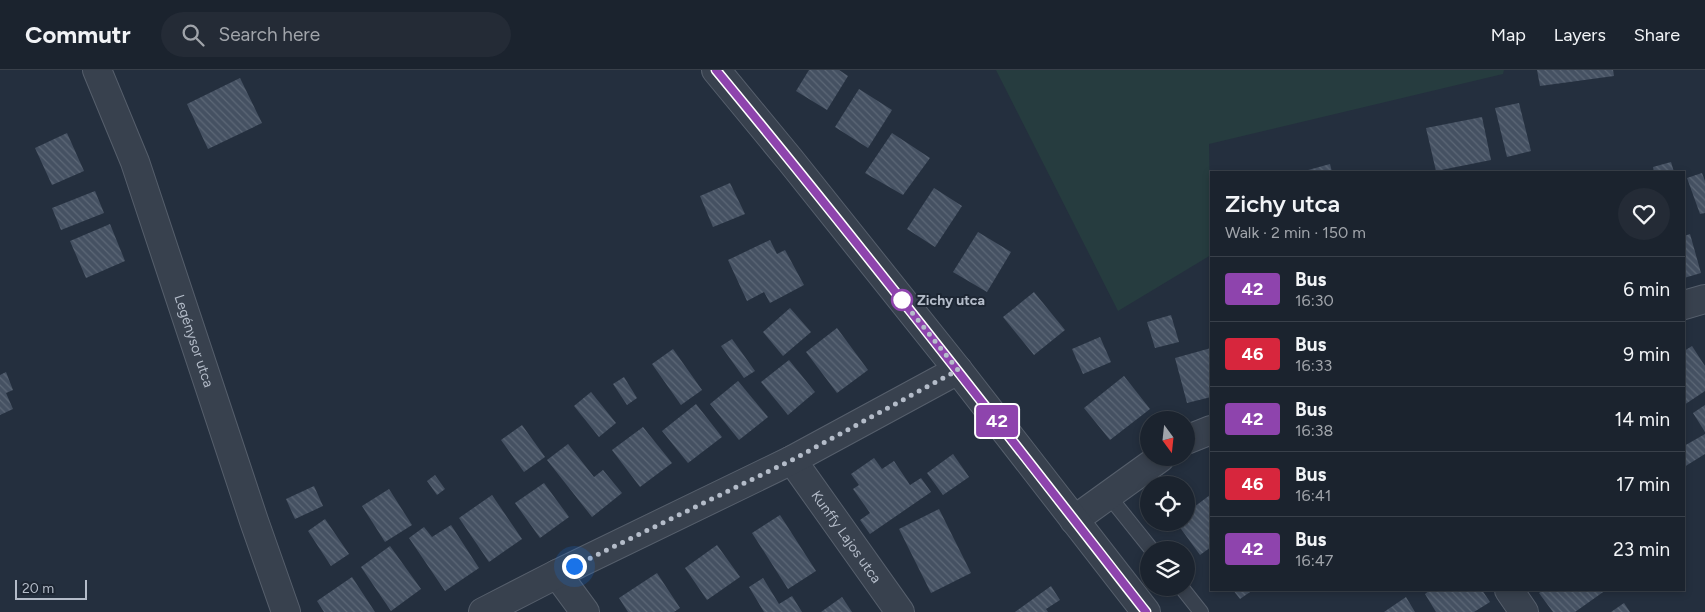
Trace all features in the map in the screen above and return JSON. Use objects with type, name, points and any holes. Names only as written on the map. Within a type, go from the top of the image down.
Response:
[{"type":"street","name":"Legénysor utca","points":[[96,70],[135,162],[286,612]]},
{"type":"street","points":[[716,70],[958,370],[1146,612]]},
{"type":"street","points":[[483,612],[792,460],[958,370]]},
{"type":"street","points":[[1195,436],[1210,430]]},
{"type":"street","name":"Kunffy Lajos utca","points":[[792,460],[900,612]]},
{"type":"street","points":[[1074,520],[1148,466]]},
{"type":"street","points":[[557,574],[585,612]]},
{"type":"street","points":[[1510,591],[1524,612]]},
{"type":"lane","points":[[1108,494],[1145,541]]},
{"type":"lane","points":[[1188,596],[1201,612]]},
{"type":"green space","points":[[996,70],[1504,70],[1503,74],[1209,144],[1210,256],[1118,311]]},
{"type":"building","points":[[809,70],[839,70],[848,76],[827,110],[796,91]]},
{"type":"building","points":[[1537,70],[1613,70],[1614,76],[1540,86]]},
{"type":"building","points":[[240,78],[262,123],[208,149],[187,104]]},
{"type":"building","points":[[859,89],[892,110],[868,148],[835,127]]},
{"type":"building","points":[[1519,103],[1531,151],[1507,157],[1495,108]]},
{"type":"building","points":[[1482,117],[1491,160],[1436,171],[1426,128]]},
{"type":"building","points":[[67,133],[84,171],[52,185],[35,148]]},
{"type":"building","points":[[892,133],[930,158],[903,195],[865,173]]},
{"type":"building","points":[[1671,162],[1674,171],[1654,171],[1653,167]]},
{"type":"building","points":[[1330,164],[1332,171],[1305,171]]},
{"type":"building","points":[[1702,173],[1705,181],[1705,213],[1700,214],[1687,178]]},
{"type":"building","points":[[730,183],[745,214],[713,227],[700,196]]},
{"type":"building","points":[[934,188],[962,206],[935,247],[907,229]]},
{"type":"building","points":[[95,191],[104,213],[61,230],[52,208]]},
{"type":"building","points":[[110,224],[125,261],[86,278],[70,241]]},
{"type":"building","points":[[978,232],[1011,252],[987,292],[953,272]]},
{"type":"building","points":[[1690,234],[1701,273],[1685,278],[1685,236]]},
{"type":"building","points":[[770,240],[777,254],[785,250],[804,285],[770,303],[764,292],[747,301],[728,260]]},
{"type":"building","points":[[1034,292],[1065,330],[1034,355],[1003,317]]},
{"type":"building","points":[[790,308],[811,332],[783,356],[763,332]]},
{"type":"building","points":[[1171,315],[1179,342],[1155,348],[1147,322]]},
{"type":"building","points":[[837,328],[868,370],[837,393],[806,352]]},
{"type":"building","points":[[1100,337],[1111,362],[1083,374],[1072,349]]},
{"type":"building","points":[[732,339],[755,371],[744,378],[721,346]]},
{"type":"building","points":[[1692,346],[1705,366],[1705,391],[1685,404],[1685,350]]},
{"type":"building","points":[[1210,348],[1210,397],[1187,403],[1175,358]]},
{"type":"building","points":[[673,349],[702,390],[681,405],[652,364]]},
{"type":"building","points":[[789,360],[815,392],[788,415],[761,382]]},
{"type":"building","points":[[6,372],[13,390],[6,393],[13,409],[0,415],[0,375]]},
{"type":"building","points":[[1124,376],[1150,409],[1140,411],[1140,417],[1110,440],[1084,408]]},
{"type":"building","points":[[624,377],[637,398],[627,405],[613,384]]},
{"type":"building","points":[[738,381],[768,417],[739,440],[710,404]]},
{"type":"building","points":[[591,392],[616,423],[599,437],[574,406]]},
{"type":"building","points":[[696,404],[722,437],[688,463],[662,431]]},
{"type":"building","points":[[1705,405],[1705,432],[1693,413]]},
{"type":"building","points":[[522,425],[545,457],[524,472],[501,440]]},
{"type":"building","points":[[643,427],[672,463],[640,487],[612,450]]},
{"type":"building","points":[[1705,434],[1705,454],[1685,466],[1685,445]]},
{"type":"building","points":[[568,444],[594,477],[603,470],[622,493],[592,517],[547,460]]},
{"type":"building","points":[[953,454],[969,477],[943,495],[927,473]]},
{"type":"building","points":[[874,458],[882,469],[894,461],[910,485],[921,478],[931,492],[870,534],[860,520],[870,513],[853,489],[859,485],[851,474]]},
{"type":"building","points":[[435,475],[445,489],[437,495],[427,481]]},
{"type":"building","points":[[544,483],[569,517],[540,538],[515,503]]},
{"type":"building","points":[[314,486],[323,506],[295,519],[286,499]]},
{"type":"building","points":[[389,489],[412,525],[385,542],[362,506]]},
{"type":"building","points":[[492,495],[522,539],[489,562],[459,518]]},
{"type":"building","points":[[1210,495],[1210,548],[1200,555],[1195,548],[1195,541],[1190,541],[1183,531],[1195,531],[1195,506]]},
{"type":"building","points":[[939,509],[971,573],[931,593],[899,529]]},
{"type":"building","points":[[780,515],[816,571],[788,589],[752,533]]},
{"type":"building","points":[[325,519],[349,554],[331,566],[308,531]]},
{"type":"building","points":[[451,525],[479,568],[445,591],[409,538],[424,527],[432,537]]},
{"type":"building","points":[[717,545],[740,577],[707,600],[685,568]]},
{"type":"building","points":[[390,546],[421,589],[391,611],[361,567]]},
{"type":"building","points":[[657,573],[680,608],[674,612],[628,612],[619,598]]},
{"type":"building","points":[[352,577],[375,612],[324,612],[317,601]]},
{"type":"building","points":[[763,578],[779,604],[792,596],[802,612],[764,612],[749,587]]},
{"type":"building","points":[[1051,586],[1060,600],[1046,609],[1048,612],[1015,612]]},
{"type":"building","points":[[1234,591],[1252,591],[1240,599]]},
{"type":"building","points":[[1429,591],[1483,591],[1490,602],[1474,612],[1436,612],[1425,594]]},
{"type":"building","points":[[1542,591],[1605,591],[1575,612],[1553,612],[1539,593]]},
{"type":"building","points":[[842,597],[852,612],[821,612]]},
{"type":"building","points":[[1406,597],[1415,612],[1384,612]]},
{"type":"building","points":[[1624,603],[1630,612],[1611,612]]},
{"type":"bus line","name":"42","points":[[716,70],[958,370],[1146,612]]},
{"type":"place","name":"Zichy utca","points":[[902,300]]},
{"type":"route","points":[[574,566],[792,460],[958,370],[898,295],[902,300]]}]
